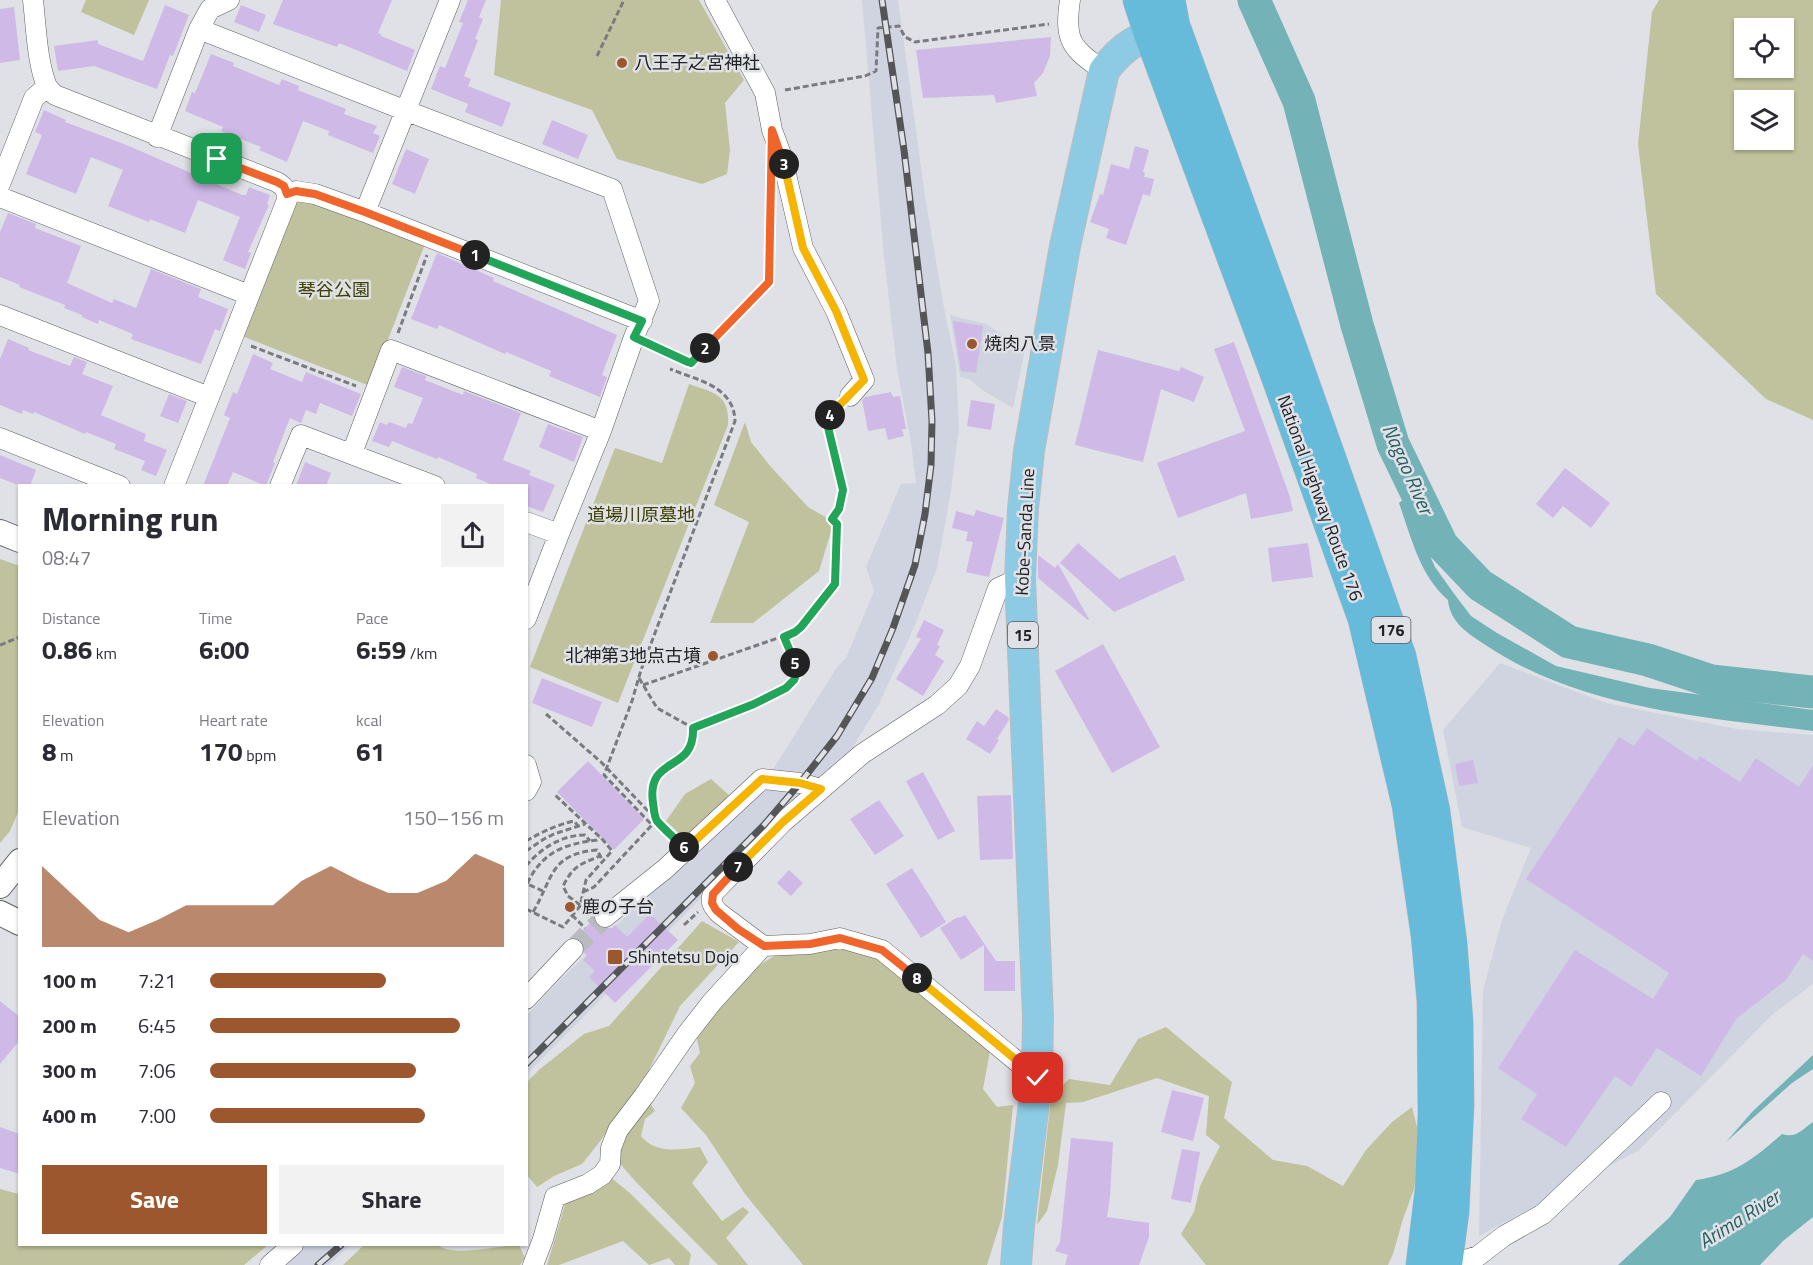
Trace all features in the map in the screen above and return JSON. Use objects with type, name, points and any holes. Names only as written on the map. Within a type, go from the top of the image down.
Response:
[{"type":"highway","name":"National Highway Route 176","points":[[1139,0],[1164,20],[1282,323],[1400,656],[1434,811],[1451,943],[1457,1021],[1458,1105],[1453,1212],[1447,1265]]},
{"type":"highway","name":"National Highway Route 176","points":[[1164,20],[1281,387],[1364,619],[1408,805],[1427,935],[1432,1001],[1434,1115],[1431,1190],[1422,1265]]},
{"type":"main road","name":"Kobe-Sanda Line","points":[[1016,1265],[1038,1078],[1038,1017],[1020,578],[1029,452],[1065,246],[1104,71],[1114,57],[1129,44],[1164,20]]},
{"type":"street","points":[[33,0],[47,87],[55,95],[277,182],[284,186],[287,194],[287,200],[175,484]]},
{"type":"street","points":[[157,136],[199,29],[210,9],[229,0]]},
{"type":"street","points":[[715,0],[765,93],[772,130],[782,157],[803,248],[836,311],[864,380],[850,396]]},
{"type":"street","points":[[1070,0],[1066,22],[1070,40],[1084,57],[1104,71]]},
{"type":"street","points":[[365,212],[405,111],[444,2]]},
{"type":"street","points":[[199,29],[405,111],[612,189],[649,301],[601,431],[528,614]]},
{"type":"street","points":[[0,184],[34,98],[47,87]]},
{"type":"street","points":[[287,194],[296,191],[315,194],[365,212],[433,239],[638,329]]},
{"type":"street","points":[[0,197],[249,296]]},
{"type":"street","points":[[0,315],[209,397]]},
{"type":"street","points":[[352,453],[391,350],[601,431]]},
{"type":"street","points":[[281,484],[301,435],[430,484]]},
{"type":"street","points":[[0,438],[115,484]]},
{"type":"street","points":[[528,523],[558,534]]},
{"type":"street","points":[[0,532],[18,539]]},
{"type":"street","points":[[1020,578],[998,588],[970,666],[957,686],[936,705],[862,754],[821,789],[783,822],[715,891],[711,898],[713,907],[719,913],[764,946],[810,944],[840,938],[882,950],[1038,1078]]},
{"type":"street","points":[[528,772],[531,782],[528,787]]},
{"type":"street","points":[[605,917],[665,869],[762,779],[800,783],[821,789]]},
{"type":"street","points":[[0,886],[18,864]]},
{"type":"street","points":[[0,913],[18,922]]},
{"type":"street","points":[[533,1265],[555,1197],[588,1184],[602,1175],[610,1164],[618,1130],[705,1010],[764,946]]},
{"type":"street","points":[[528,997],[573,949]]},
{"type":"street","points":[[1447,1265],[1478,1256],[1504,1236],[1543,1214],[1661,1102]]},
{"type":"street","points":[[270,1265],[292,1246]]},
{"type":"path","points":[[597,56],[624,0]]},
{"type":"path","points":[[765,93],[865,76],[876,71],[878,28],[899,26],[905,38],[915,42],[1066,22]]},
{"type":"path","points":[[638,329],[691,363],[769,282],[771,197]]},
{"type":"path","points":[[391,350],[433,239]]},
{"type":"path","points":[[232,338],[375,393]]},
{"type":"path","points":[[583,892],[594,887],[652,825],[604,775],[735,421],[732,404],[721,391],[670,369]]},
{"type":"path","points":[[643,685],[795,632],[835,584],[837,524],[832,519],[839,509],[843,490],[827,423],[830,414],[850,396]]},
{"type":"path","points":[[693,728],[754,704],[786,688],[794,680],[798,670],[784,637]]},
{"type":"path","points":[[0,645],[18,638]]},
{"type":"path","points":[[639,678],[657,708],[693,728]]},
{"type":"path","points":[[546,714],[607,768],[686,849]]},
{"type":"path","points":[[655,819],[652,800],[654,781],[662,770],[687,754],[693,739],[693,728]]},
{"type":"path","points":[[528,910],[563,927],[580,906],[586,880],[612,851],[554,794]]},
{"type":"path","points":[[528,840],[546,829],[574,821],[579,827]]},
{"type":"path","points":[[528,851],[554,834],[585,824]]},
{"type":"path","points":[[528,864],[547,846],[559,841],[585,835],[590,841]]},
{"type":"path","points":[[528,882],[532,873],[551,853],[564,847],[600,838]]},
{"type":"path","points":[[533,912],[543,896],[548,879],[568,856],[597,850],[603,861]]},
{"type":"path","points":[[580,906],[568,896],[562,886],[570,872],[579,864],[600,856]]},
{"type":"path","points":[[528,884],[543,891]]},
{"type":"path","points":[[573,915],[585,928]]},
{"type":"shaded area","points":[[862,0],[898,0],[925,196],[956,365],[959,427],[951,491],[937,568],[915,625],[879,704],[850,752],[824,776],[813,778],[772,771],[837,667],[846,658],[874,591],[866,567],[901,484],[916,483],[897,369],[884,257]]},
{"type":"shaded area","points":[[950,315],[986,324],[1025,349],[1013,408],[982,390],[969,379],[960,377]]},
{"type":"shaded area","points":[[1500,663],[1606,703],[1737,729],[1813,735],[1813,984],[1773,1014],[1639,1150],[1479,1236],[1483,990],[1502,920],[1531,848],[1462,827],[1443,730]]},
{"type":"shaded area","points":[[766,785],[802,793],[528,1073],[528,1014],[559,981],[758,789]]},
{"type":"shaded area","points":[[304,1246],[350,1246],[329,1265],[284,1265]]},
{"type":"green space","points":[[86,0],[149,0],[134,35],[81,12]]},
{"type":"green space","points":[[501,0],[699,0],[744,80],[725,103],[730,150],[727,174],[702,184],[617,159],[592,110],[494,75]]},
{"type":"green space","points":[[1659,0],[1813,0],[1813,420],[1766,399],[1656,294],[1638,144],[1652,12]]},
{"type":"green space","name":"琴谷公園","points":[[297,194],[425,244],[370,386],[242,336]]},
{"type":"green space","name":"道場川原墓地","points":[[689,384],[719,396],[726,407],[728,425],[618,703],[530,667],[615,448],[662,463]]},
{"type":"green space","points":[[745,422],[751,442],[771,467],[808,507],[834,522],[819,571],[753,623],[710,623],[749,522],[714,505]]},
{"type":"green space","points":[[0,559],[18,565],[18,812],[10,831],[0,843]]},
{"type":"green space","points":[[711,779],[731,797],[686,840],[666,821],[685,794]]},
{"type":"green space","points":[[702,921],[739,942],[680,1006],[648,1072],[582,1164],[554,1176],[537,1187],[528,1176],[528,1081],[584,1034],[609,1026]]},
{"type":"green space","points":[[838,943],[877,955],[991,1045],[983,1089],[997,1107],[1013,1105],[1002,1217],[987,1265],[803,1265],[745,1194],[706,1135],[681,1108],[695,1083],[690,1066],[700,1053],[695,1030],[761,964],[781,952]]},
{"type":"green space","points":[[1166,1027],[1232,1082],[1224,1118],[1273,1160],[1307,1166],[1343,1186],[1366,1150],[1392,1122],[1412,1107],[1420,1139],[1414,1189],[1388,1265],[1206,1265],[1181,1234],[1194,1212],[1200,1186],[1220,1146],[1206,1135],[1209,1096],[1157,1078],[1083,1102],[1066,1103],[1058,1165],[1047,1211],[1037,1225],[1051,1097],[1069,1079],[1110,1085],[1138,1039]]},
{"type":"green space","points":[[650,1103],[655,1111],[645,1119],[641,1136],[653,1146],[660,1148],[676,1150],[700,1147],[708,1162],[692,1183],[722,1221],[743,1207],[749,1212],[726,1238],[748,1265],[718,1265],[615,1158],[625,1127]]},
{"type":"green space","points":[[609,1176],[631,1194],[691,1254],[689,1265],[675,1265],[669,1258],[649,1265],[623,1241],[559,1265],[547,1265],[567,1198]]},
{"type":"green space","points":[[0,1189],[18,1194],[18,1246],[267,1246],[244,1265],[0,1265]]},
{"type":"green space","points":[[363,1246],[440,1246],[445,1249],[465,1251],[519,1246],[525,1258],[520,1265],[343,1265]]},
{"type":"water","points":[[1407,496],[1429,528],[1439,549],[1434,548],[1431,558],[1435,567],[1471,616],[1497,633],[1556,666],[1650,688],[1813,710],[1813,731],[1687,715],[1603,697],[1563,684],[1524,667],[1487,646],[1456,621],[1448,600],[1430,580],[1423,568],[1399,503]]},
{"type":"water","points":[[1813,1055],[1813,1069],[1792,1083],[1726,1142],[1752,1112]]},
{"type":"water","name":"Arima River","points":[[1813,1122],[1813,1217],[1783,1241],[1760,1265],[1618,1265],[1670,1217],[1696,1180],[1733,1170],[1763,1151],[1782,1134],[1796,1134]]},
{"type":"building","points":[[283,0],[392,0],[378,33],[415,50],[407,71],[339,43],[337,47],[273,24]]},
{"type":"building","points":[[468,0],[486,0],[479,17],[483,19],[475,39],[478,40],[464,76],[471,79],[468,86],[511,103],[502,127],[465,112],[468,104],[431,89],[440,66],[445,68],[463,23],[459,22]]},
{"type":"building","points":[[165,5],[189,15],[157,89],[94,66],[58,71],[54,46],[98,40],[98,44],[143,61]]},
{"type":"building","points":[[241,5],[266,15],[259,32],[234,22]]},
{"type":"building","points":[[14,7],[20,60],[0,63],[0,9]]},
{"type":"building","points":[[1051,37],[1050,56],[1043,73],[1034,83],[1037,96],[996,103],[994,95],[923,98],[916,50]]},
{"type":"building","points":[[211,54],[279,85],[282,79],[299,86],[298,90],[346,109],[344,114],[377,126],[373,133],[380,136],[373,153],[328,135],[329,131],[303,121],[287,162],[259,150],[261,147],[221,131],[223,127],[185,111]]},
{"type":"building","points":[[44,110],[66,120],[65,122],[124,144],[242,195],[246,195],[249,187],[270,195],[267,204],[269,205],[248,252],[251,253],[245,269],[223,260],[240,217],[198,200],[185,233],[108,206],[123,170],[91,157],[76,194],[26,174],[42,135],[35,132]]},
{"type":"building","points":[[552,120],[588,135],[578,159],[542,144]]},
{"type":"building","points":[[1135,146],[1149,150],[1143,172],[1144,177],[1154,179],[1150,196],[1143,194],[1126,245],[1106,238],[1109,229],[1090,222],[1100,194],[1103,195],[1111,164],[1129,169]]},
{"type":"building","points":[[406,149],[429,159],[415,194],[392,184]]},
{"type":"building","points":[[8,213],[36,224],[35,228],[81,246],[67,283],[112,303],[114,299],[136,308],[151,269],[201,289],[198,297],[228,309],[220,331],[215,329],[201,364],[131,339],[133,334],[99,320],[98,324],[64,308],[65,305],[0,277],[0,232]]},
{"type":"building","points":[[437,253],[494,278],[493,281],[617,335],[602,375],[607,377],[600,397],[549,376],[551,371],[506,352],[505,354],[439,325],[437,329],[411,319]]},
{"type":"building","points":[[953,321],[983,326],[976,373],[961,371]]},
{"type":"building","points":[[8,339],[29,348],[28,350],[70,366],[74,357],[87,362],[82,374],[113,386],[101,415],[146,434],[144,441],[167,450],[156,476],[141,470],[145,461],[114,449],[116,444],[86,432],[85,434],[34,412],[33,414],[23,410],[22,414],[0,405],[0,359]]},
{"type":"building","points":[[1234,342],[1293,511],[1251,519],[1246,493],[1178,518],[1157,463],[1245,431],[1214,349]]},
{"type":"building","points":[[1098,350],[1179,371],[1181,367],[1204,377],[1194,402],[1161,389],[1143,462],[1075,445]]},
{"type":"building","points":[[253,354],[273,363],[270,369],[302,382],[306,372],[361,394],[352,416],[320,403],[316,414],[306,410],[301,423],[290,418],[267,484],[261,484],[233,472],[228,484],[204,484],[230,418],[224,415],[233,392],[237,394]]},
{"type":"building","points":[[402,367],[426,376],[425,380],[463,395],[464,391],[521,413],[503,460],[531,471],[529,475],[555,485],[543,512],[528,507],[528,484],[490,484],[476,478],[477,474],[438,457],[437,459],[392,441],[389,447],[372,441],[380,422],[387,425],[389,422],[406,428],[408,423],[412,424],[423,398],[394,387]]},
{"type":"building","points":[[891,392],[893,397],[900,396],[906,429],[902,429],[904,436],[888,440],[885,428],[868,431],[862,400],[865,397]]},
{"type":"building","points":[[169,394],[187,401],[178,423],[160,416]]},
{"type":"building","points":[[971,400],[995,404],[991,430],[967,426]]},
{"type":"building","points":[[548,424],[583,437],[574,462],[539,447]]},
{"type":"building","points":[[0,455],[36,470],[31,484],[18,485],[0,478]]},
{"type":"building","points":[[305,462],[331,473],[327,484],[297,484]]},
{"type":"building","points":[[1565,468],[1610,503],[1591,528],[1563,506],[1553,518],[1536,504]]},
{"type":"building","points":[[976,510],[1004,518],[989,577],[966,572],[973,542],[966,541],[968,532],[952,528],[956,511],[974,516]]},
{"type":"building","points":[[1078,543],[1119,579],[1175,555],[1185,580],[1114,612],[1060,563]]},
{"type":"building","points":[[1308,543],[1313,577],[1272,582],[1268,548]]},
{"type":"building","points":[[1038,555],[1055,568],[1058,564],[1088,620],[1038,578]]},
{"type":"building","points":[[924,620],[944,630],[935,655],[944,661],[923,696],[896,679],[921,639],[916,637]]},
{"type":"building","points":[[1103,644],[1160,747],[1112,773],[1055,671]]},
{"type":"building","points":[[542,678],[602,702],[592,727],[532,703]]},
{"type":"building","points":[[996,709],[1009,720],[990,754],[966,739],[977,721],[984,726]]},
{"type":"building","points":[[1647,728],[1697,761],[1700,756],[1740,782],[1756,758],[1799,787],[1813,765],[1813,961],[1803,954],[1786,980],[1736,1019],[1701,1076],[1657,1048],[1631,1087],[1615,1076],[1566,1147],[1521,1119],[1537,1094],[1498,1068],[1575,950],[1653,999],[1669,973],[1526,879],[1619,737],[1634,746]]},
{"type":"building","points":[[1473,760],[1478,783],[1459,786],[1455,764]]},
{"type":"building","points":[[588,761],[644,819],[614,850],[557,792]]},
{"type":"building","points":[[923,772],[955,831],[938,840],[906,781]]},
{"type":"building","points":[[1011,795],[1013,859],[980,860],[977,796]]},
{"type":"building","points":[[879,800],[904,836],[875,855],[850,819]]},
{"type":"building","points":[[912,868],[946,922],[921,938],[886,884]]},
{"type":"building","points":[[789,870],[803,883],[791,896],[777,883]]},
{"type":"building","points":[[650,914],[678,940],[615,1003],[589,977],[595,971],[583,960],[587,956],[584,953],[584,945],[576,937],[593,920],[601,928],[612,928],[615,925],[627,937]]},
{"type":"building","points":[[965,915],[996,961],[1015,961],[1015,991],[984,991],[984,945],[961,960],[940,928]]},
{"type":"building","points":[[0,1001],[18,1015],[18,1042],[0,1064]]},
{"type":"building","points":[[1172,1090],[1204,1098],[1193,1141],[1161,1132]]},
{"type":"building","points":[[0,1127],[18,1133],[18,1173],[0,1168]]},
{"type":"building","points":[[1071,1138],[1113,1142],[1107,1217],[1149,1223],[1149,1237],[1139,1265],[1065,1265],[1068,1255],[1055,1251],[1060,1242]]},
{"type":"building","points":[[1182,1149],[1200,1152],[1191,1203],[1171,1199]]},
{"type":"waterway","name":"Nagao River","points":[[1254,0],[1299,101],[1357,325],[1393,444],[1442,545],[1480,585],[1569,642],[1648,660],[1711,681],[1813,692]]},
{"type":"tunnel","points":[[573,949],[605,917]]},
{"type":"railway","points":[[528,1062],[764,825],[837,736],[872,678],[893,628],[915,565],[925,514],[931,465],[932,421],[928,353],[904,150],[882,0]]},
{"type":"railway","points":[[318,1265],[340,1246]]},
{"type":"place","name":"八王子之宮神社","points":[[622,63]]},
{"type":"place","name":"焼肉八景","points":[[972,344]]},
{"type":"place","name":"北神第3地点古墳","points":[[713,656]]},
{"type":"place","name":"鹿の子台","points":[[570,907]]},
{"type":"place","name":"Shintetsu Dojo","points":[[615,957]]},
{"type":"route","points":[[217,159],[277,182],[284,186],[287,194],[296,191],[315,194],[642,321],[634,337],[691,363],[769,282],[772,130],[782,157],[803,248],[836,311],[864,380],[830,414],[827,423],[843,490],[842,502],[832,519],[837,524],[835,584],[801,627],[784,637],[798,670],[794,680],[786,688],[754,704],[693,728],[693,739],[687,754],[662,770],[654,781],[652,800],[655,819],[686,849],[762,779],[800,783],[821,789],[783,822],[715,891],[711,898],[713,907],[738,929],[764,946],[810,944],[840,938],[882,950],[1038,1078]]}]
